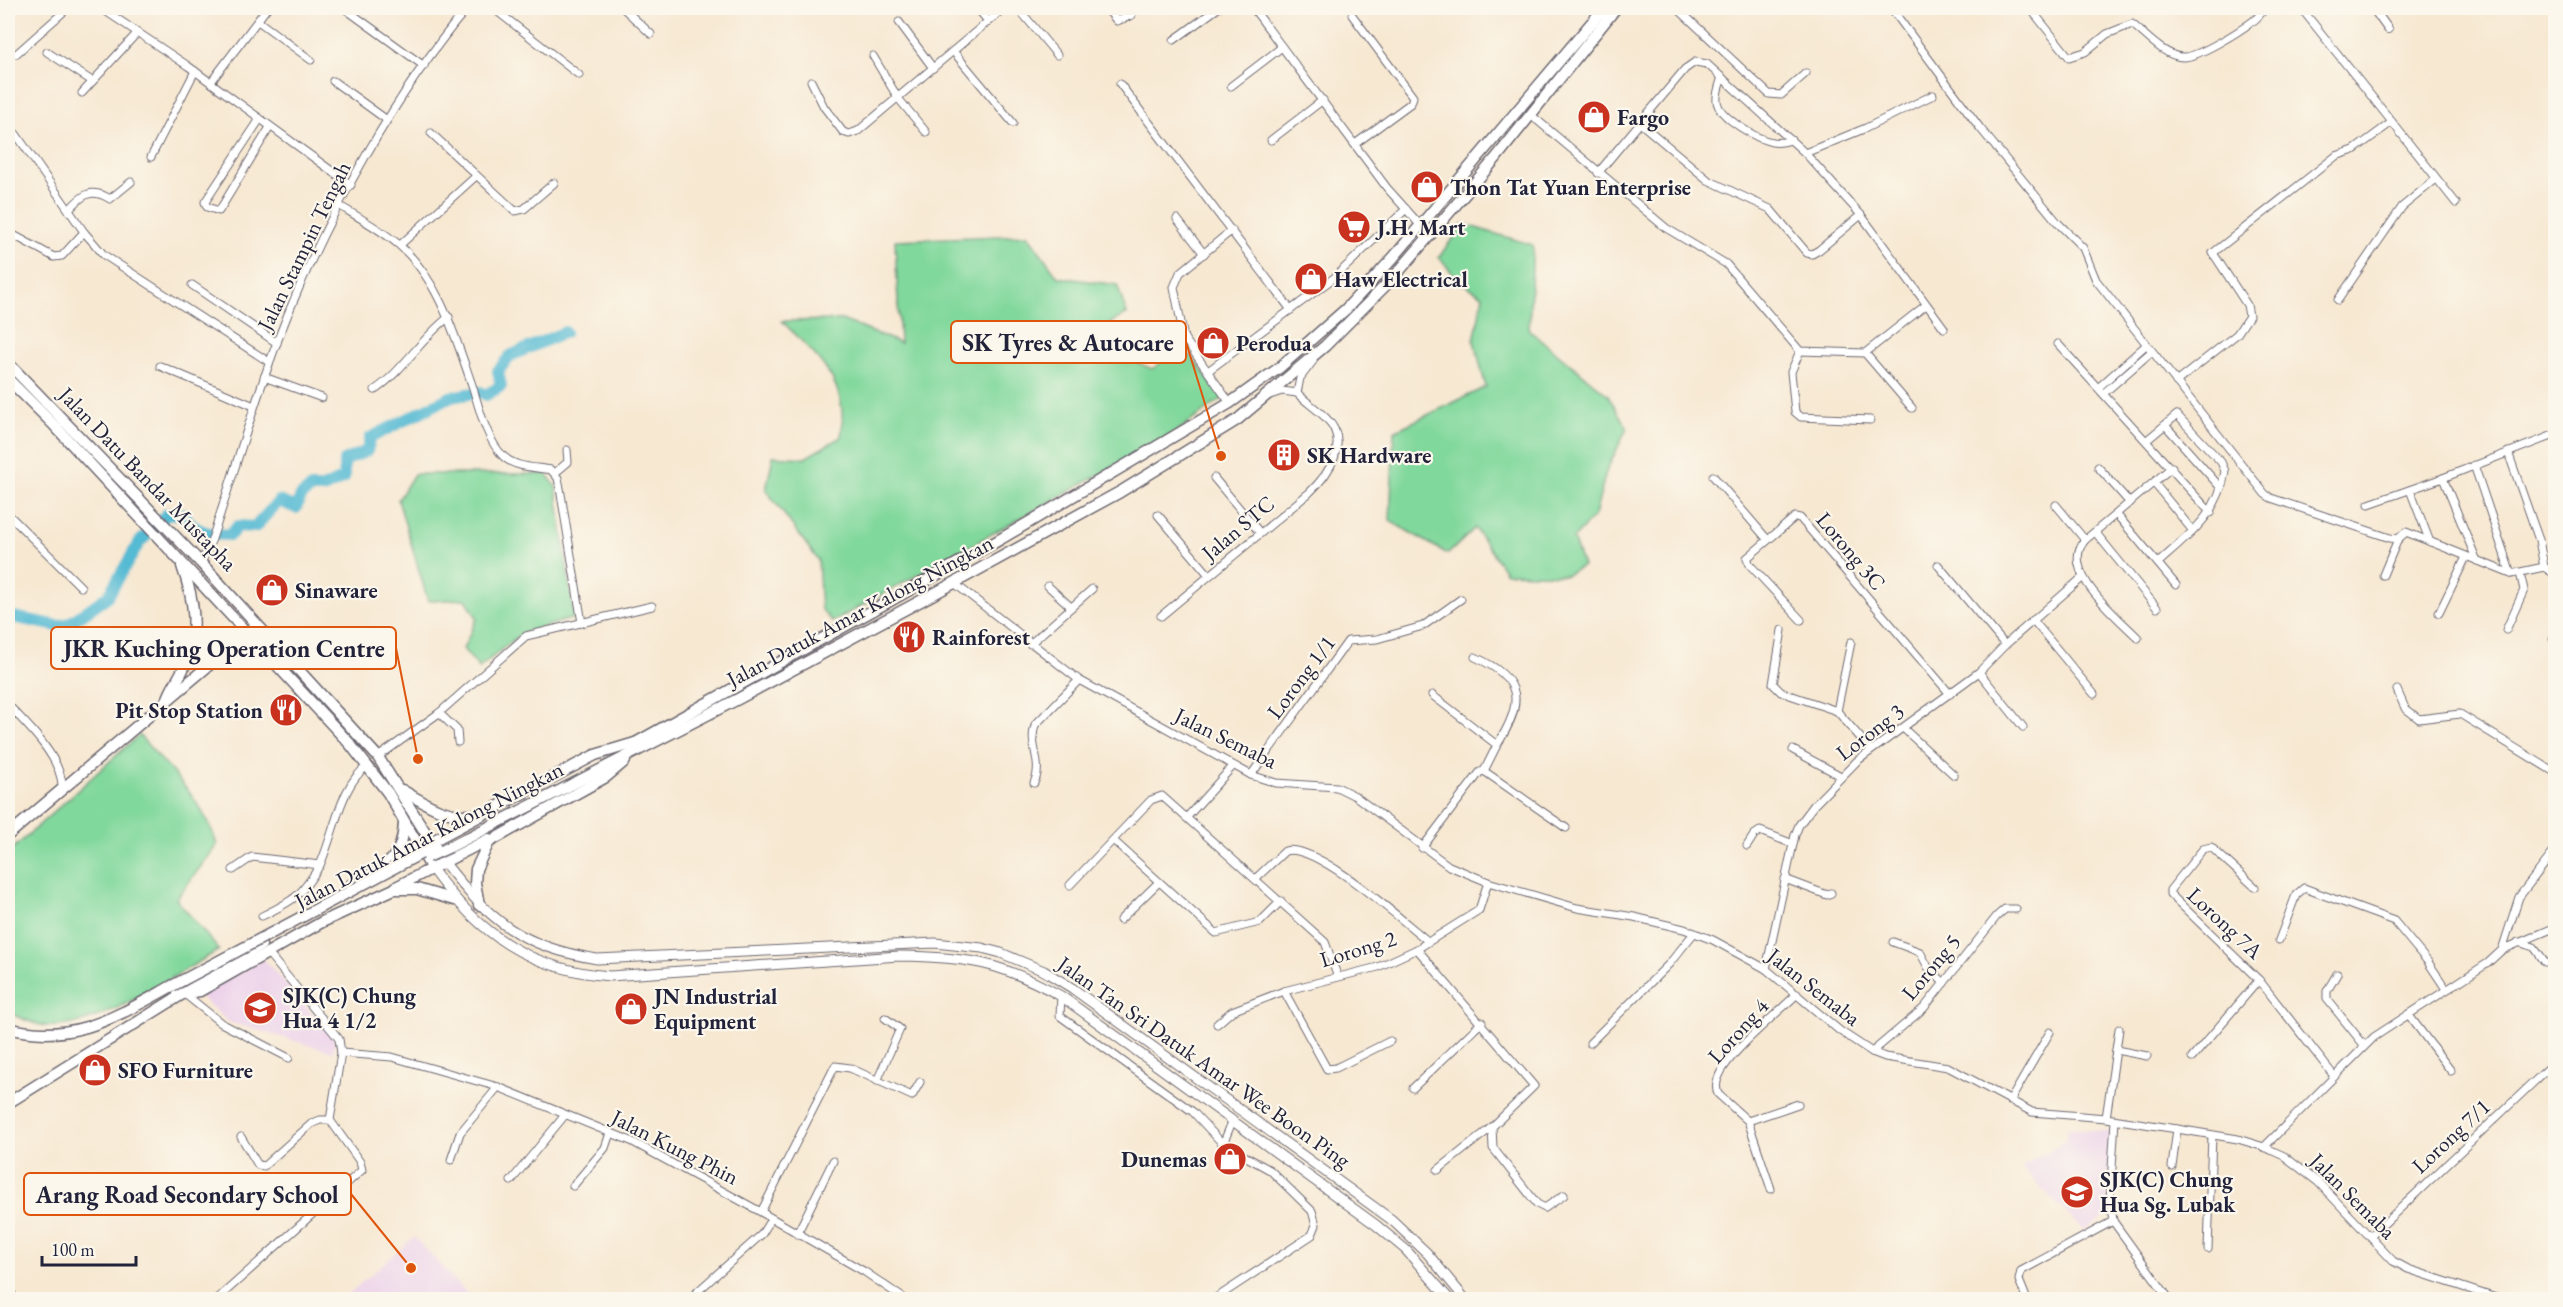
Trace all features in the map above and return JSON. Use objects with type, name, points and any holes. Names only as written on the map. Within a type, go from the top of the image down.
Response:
[{"type":"highway","name":"Jalan Datuk Amar Kalong Ningkan","points":[[637,746],[999,540],[1110,472],[1230,403],[1289,360],[1346,309],[1421,226],[1604,8]]},
{"type":"highway","name":"Jalan Datuk Amar Kalong Ningkan","points":[[8,1103],[175,992],[375,876],[637,746],[954,583],[1120,492],[1224,429],[1325,346],[1394,277],[1531,115],[1616,8]]},
{"type":"highway","name":"Jalan Datu Bandar Mustapha","points":[[8,363],[238,602],[378,757],[444,862]]},
{"type":"highway","name":"Jalan Datu Bandar Mustapha","points":[[8,379],[248,632],[368,766],[432,869]]},
{"type":"highway","points":[[1110,472],[1147,455],[1157,457],[1158,460],[1154,467],[1120,492]]},
{"type":"highway","points":[[167,701],[170,690],[189,655],[194,625],[193,602],[179,559]]},
{"type":"highway","points":[[234,617],[238,614],[238,602]]},
{"type":"highway","points":[[8,835],[258,624]]},
{"type":"highway","points":[[637,746],[606,777],[503,832],[393,889],[322,922],[200,991],[175,992],[183,976],[391,863],[595,755],[637,746]]},
{"type":"highway","points":[[399,788],[432,807],[455,815],[468,816],[489,811]]},
{"type":"highway","points":[[391,863],[402,841],[404,821]]},
{"type":"highway","points":[[479,905],[475,883],[476,869],[489,842],[503,832]]},
{"type":"highway","points":[[393,889],[417,889],[454,900]]},
{"type":"highway","name":"Jalan Datuk Amar Kalong Ningkan","points":[[8,1029],[25,1033],[58,1033],[86,1028],[175,992]]},
{"type":"main road","name":"Jalan Tan Sri Datuk Amar Wee Boon Ping","points":[[444,862],[479,905],[529,941],[550,950],[597,959],[914,942],[982,948],[1022,961],[1072,988],[1392,1220],[1427,1253],[1466,1299]]},
{"type":"main road","name":"Jalan Tan Sri Datuk Amar Wee Boon Ping","points":[[432,869],[454,900],[474,920],[515,949],[557,968],[580,974],[610,976],[899,956],[946,957],[983,962],[1024,975],[1061,996],[1376,1225],[1406,1250],[1450,1299]]},
{"type":"street","points":[[16,54],[68,8]]},
{"type":"street","points":[[101,8],[211,82],[351,185]]},
{"type":"street","points":[[211,82],[267,8]]},
{"type":"street","points":[[344,8],[424,66]]},
{"type":"street","points":[[442,8],[460,17]]},
{"type":"street","name":"Jalan Stampin Tengah","points":[[201,563],[218,522],[269,362],[303,280],[387,120],[467,8]]},
{"type":"street","points":[[494,8],[579,75]]},
{"type":"street","points":[[623,8],[651,34]]},
{"type":"street","points":[[977,8],[988,21]]},
{"type":"street","points":[[811,81],[824,107],[843,132],[849,134],[858,131],[1004,8]]},
{"type":"street","points":[[1018,8],[1057,55]]},
{"type":"street","points":[[1106,8],[1117,21],[1132,15]]},
{"type":"street","points":[[1173,40],[1218,8]]},
{"type":"street","points":[[1253,8],[1355,144],[1421,226]]},
{"type":"street","points":[[1677,8],[1769,94],[1781,95],[1806,73]]},
{"type":"street","points":[[1891,8],[1980,128],[2058,223],[2084,248],[2096,280],[2265,494],[2279,501],[2398,539]]},
{"type":"street","points":[[2030,8],[2069,57],[2085,52],[2107,34],[2132,24],[2167,51],[2182,58],[2197,54],[2238,31],[2256,20],[2266,8]]},
{"type":"street","points":[[2301,8],[2456,203]]},
{"type":"street","points":[[2373,8],[2388,29]]},
{"type":"street","points":[[1352,15],[1413,96],[1411,103],[1355,144]]},
{"type":"street","points":[[258,21],[310,60]]},
{"type":"street","points":[[899,22],[933,68]]},
{"type":"street","points":[[82,93],[138,32]]},
{"type":"street","points":[[1231,86],[1282,47]]},
{"type":"street","points":[[953,51],[1013,123]]},
{"type":"street","points":[[46,52],[92,81]]},
{"type":"street","points":[[873,56],[898,98],[926,132]]},
{"type":"street","points":[[1598,172],[1689,65],[1701,62],[1707,64],[1791,140],[1861,215],[1944,328]]},
{"type":"street","points":[[151,157],[195,71]]},
{"type":"street","points":[[1722,77],[1717,101],[1723,114],[1743,129],[1773,143],[1791,140]]},
{"type":"street","points":[[333,81],[387,120]]},
{"type":"street","points":[[1119,84],[1291,310]]},
{"type":"street","points":[[1804,153],[1866,128],[1933,95]]},
{"type":"street","points":[[1271,140],[1323,100]]},
{"type":"street","points":[[1531,115],[1666,228],[1726,264],[1800,351],[1864,353],[1926,305]]},
{"type":"street","points":[[260,119],[205,202],[207,207],[219,211],[270,127]]},
{"type":"street","points":[[1639,122],[1708,180],[1770,209],[1807,254],[1819,250],[1861,215]]},
{"type":"street","points":[[2176,382],[2236,334],[2249,316],[2247,305],[2213,253],[2336,156],[2354,150],[2392,122]]},
{"type":"street","points":[[8,128],[16,134],[84,232],[114,264],[269,362]]},
{"type":"street","points":[[431,133],[512,210],[519,212],[554,183]]},
{"type":"street","points":[[400,245],[475,177]]},
{"type":"street","points":[[2338,300],[2402,207],[2436,178]]},
{"type":"street","points":[[69,210],[82,194],[91,192],[110,199],[131,182]]},
{"type":"street","points":[[340,206],[379,229],[400,245],[429,283],[449,317],[493,441],[504,456],[515,465],[551,470],[555,473],[560,488],[582,623]]},
{"type":"street","points":[[1208,371],[1335,277],[1406,209]]},
{"type":"street","points":[[1413,214],[1431,214]]},
{"type":"street","points":[[1177,219],[1204,254]]},
{"type":"street","points":[[1230,403],[1184,338],[1174,287],[1180,273],[1232,231]]},
{"type":"street","points":[[8,232],[54,257],[62,256],[84,232]]},
{"type":"street","points":[[192,285],[276,343]]},
{"type":"street","points":[[375,390],[398,370],[433,330],[449,317]]},
{"type":"street","points":[[2058,344],[2172,467],[2211,513]]},
{"type":"street","points":[[2101,390],[2146,345]]},
{"type":"street","points":[[1260,401],[1282,391],[1297,393],[1300,378],[1325,346]]},
{"type":"street","points":[[1800,351],[1791,372],[1794,412],[1801,417],[1870,420]]},
{"type":"street","points":[[2101,390],[2151,352]]},
{"type":"street","points":[[1864,353],[1912,408]]},
{"type":"street","points":[[160,366],[254,406]]},
{"type":"street","points":[[264,377],[322,398]]},
{"type":"street","name":"Jalan STC","points":[[1161,616],[1322,480],[1337,450],[1336,436],[1331,424],[1297,393]]},
{"type":"street","points":[[2147,440],[2176,415],[2179,415],[2225,471],[2211,513],[2158,563]]},
{"type":"street","points":[[2164,425],[2221,488]]},
{"type":"street","points":[[2369,504],[2556,434]]},
{"type":"street","points":[[555,473],[568,462],[567,450]]},
{"type":"street","points":[[2508,452],[2539,540],[2544,567],[2556,575]]},
{"type":"street","points":[[2474,465],[2524,590],[2506,630]]},
{"type":"street","points":[[2098,467],[2130,504]]},
{"type":"street","points":[[2138,638],[2082,578],[2077,562],[2078,552],[2085,540],[2172,467]]},
{"type":"street","points":[[1713,476],[1767,539]]},
{"type":"street","points":[[1214,478],[1260,533]]},
{"type":"street","points":[[2443,478],[2476,561]]},
{"type":"street","points":[[2154,483],[2193,531]]},
{"type":"street","points":[[2410,490],[2430,542]]},
{"type":"street","points":[[2056,505],[2085,540]]},
{"type":"street","points":[[8,514],[81,587]]},
{"type":"street","points":[[1158,515],[1209,575]]},
{"type":"street","points":[[2117,515],[2176,585]]},
{"type":"street","name":"Lorong 3C","points":[[1801,620],[1747,560],[1767,539],[1795,517],[1800,518],[1950,694]]},
{"type":"street","points":[[2383,574],[2398,539],[2406,532],[2476,561],[2516,574],[2544,567]]},
{"type":"street","points":[[2096,533],[2157,608]]},
{"type":"street","points":[[2439,613],[2466,557]]},
{"type":"street","points":[[1938,565],[2005,645]]},
{"type":"street","name":"Lorong 3","points":[[1766,969],[1798,825],[1841,776],[1871,750],[1904,729],[1979,672],[2005,645],[2082,578]]},
{"type":"street","name":"Jalan Semaba","points":[[954,583],[1079,680],[1251,775],[1276,783],[1337,787],[1355,796],[1449,866],[1488,882],[1577,908],[1634,917],[1713,940],[1766,969],[1840,1031],[1872,1052],[1886,1057],[1948,1067],[2032,1112],[2106,1118],[2212,1135],[2264,1147],[2303,1169],[2393,1261],[2408,1269],[2502,1299]]},
{"type":"street","points":[[1048,586],[1071,607]]},
{"type":"street","points":[[1030,644],[1092,589]]},
{"type":"street","name":"Lorong 1/1","points":[[1251,775],[1348,641],[1377,639],[1423,626],[1461,599]]},
{"type":"street","points":[[378,757],[439,712],[515,642],[526,636],[652,606]]},
{"type":"street","points":[[2033,620],[2094,694]]},
{"type":"street","points":[[1782,630],[1773,684],[1780,692],[1837,711],[1871,750]]},
{"type":"street","points":[[1837,711],[1851,642]]},
{"type":"street","points":[[1422,848],[1480,772],[1484,771],[1511,723],[1516,707],[1516,696],[1505,675],[1493,665],[1475,657]]},
{"type":"street","points":[[1979,672],[2023,727]]},
{"type":"street","points":[[1034,783],[1039,761],[1031,735],[1035,725],[1079,680]]},
{"type":"street","points":[[2397,690],[2405,708],[2420,719],[2460,714],[2556,772]]},
{"type":"street","points":[[1432,695],[1497,745]]},
{"type":"street","points":[[8,705],[57,763],[63,776],[62,789]]},
{"type":"street","points":[[439,712],[457,730],[458,742]]},
{"type":"street","points":[[1904,729],[1954,775]]},
{"type":"street","points":[[1793,750],[1841,776]]},
{"type":"street","points":[[262,916],[290,902],[303,892],[320,865],[332,838],[348,784],[356,772],[368,766]]},
{"type":"street","points":[[1188,816],[1233,766]]},
{"type":"street","points":[[1484,771],[1566,828]]},
{"type":"street","points":[[1070,885],[1157,796],[1169,800],[1325,942],[1336,975]]},
{"type":"street","points":[[1747,846],[1754,835],[1760,831],[1793,844]]},
{"type":"street","points":[[1114,841],[1216,933],[1260,922],[1281,901]]},
{"type":"street","name":"Lorong 7A","points":[[2255,887],[2211,847],[2203,849],[2170,894],[2259,980],[2334,1076]]},
{"type":"street","points":[[2502,950],[2519,897],[2556,849]]},
{"type":"street","points":[[1256,879],[1285,851],[1300,850],[1343,873],[1428,941]]},
{"type":"street","points":[[233,870],[252,857],[320,865]]},
{"type":"street","points":[[1785,879],[1827,895],[1831,893]]},
{"type":"street","points":[[1120,920],[1158,882]]},
{"type":"street","name":"Lorong 2","points":[[1217,1024],[1232,1011],[1284,991],[1336,975],[1378,966],[1417,949],[1479,910],[1488,882]]},
{"type":"street","points":[[2279,940],[2296,895],[2304,888],[2394,921],[2446,989]]},
{"type":"street","name":"Lorong 5","points":[[1872,1052],[1924,1008],[1996,916],[2005,909],[2016,909]]},
{"type":"street","points":[[2264,1147],[2364,1045],[2488,963],[2502,950],[2556,927]]},
{"type":"street","points":[[1590,1043],[1669,964],[1694,933]]},
{"type":"street","points":[[1893,942],[1920,952],[1928,967],[1944,983]]},
{"type":"street","points":[[2518,942],[2534,947],[2545,962]]},
{"type":"street","points":[[1417,949],[1482,1022],[1534,1086],[1492,1126],[1438,1170]]},
{"type":"street","points":[[216,1299],[362,1170],[360,1162],[330,1120],[341,1053],[339,1039],[267,952]]},
{"type":"street","points":[[2337,974],[2327,991],[2327,999],[2364,1045]]},
{"type":"street","points":[[2192,1058],[2259,980]]},
{"type":"street","points":[[1284,991],[1327,1069],[1336,1068],[1390,1041]]},
{"type":"street","points":[[175,992],[221,1023],[288,1058]]},
{"type":"street","name":"Lorong 4","points":[[1748,1120],[1718,1094],[1719,1074],[1797,994]]},
{"type":"street","points":[[1061,996],[1060,1016],[1193,1112],[1223,1144],[1270,1170],[1312,1211],[1316,1225],[1312,1235],[1215,1298]]},
{"type":"street","points":[[2408,1014],[2451,1071]]},
{"type":"street","points":[[877,1080],[900,1029],[885,1018]]},
{"type":"street","points":[[1413,1088],[1482,1022]]},
{"type":"street","points":[[2106,1118],[2119,1029]]},
{"type":"street","points":[[2010,1101],[2050,1032]]},
{"type":"street","points":[[2116,1050],[2147,1056]]},
{"type":"street","name":"Jalan Kung Phin","points":[[341,1053],[392,1057],[498,1087],[610,1132],[674,1163],[761,1212],[906,1299]]},
{"type":"street","name":"Lorong 7/1","points":[[2371,1236],[2556,1061]]},
{"type":"street","points":[[761,1212],[835,1066],[850,1068],[912,1096],[920,1082]]},
{"type":"street","points":[[451,1160],[460,1133],[498,1087]]},
{"type":"street","points":[[1771,1189],[1748,1120],[1798,1104]]},
{"type":"street","points":[[511,1180],[566,1115]]},
{"type":"street","points":[[241,1137],[258,1165],[264,1166],[311,1124],[320,1120],[330,1120]]},
{"type":"street","points":[[2115,1120],[2110,1200],[2113,1221],[2170,1299]]},
{"type":"street","points":[[1223,1144],[1232,1122]]},
{"type":"street","points":[[1492,1126],[1493,1148],[1537,1204],[1545,1208],[1564,1195]]},
{"type":"street","points":[[2172,1167],[2177,1129]]},
{"type":"street","points":[[573,1186],[605,1148],[610,1132]]},
{"type":"street","points":[[2208,1249],[2212,1135]]},
{"type":"street","points":[[798,1234],[833,1161]]},
{"type":"street","points":[[688,1299],[762,1234],[771,1219]]},
{"type":"street","points":[[2027,1299],[2019,1280],[2021,1271],[2113,1221]]},
{"type":"street","points":[[8,1289],[16,1299]]},
{"type":"street","points":[[1215,1298],[1232,1299]]},
{"type":"shaded area","name":"SJK(C) Chung Hua 4 1/2","points":[[264,959],[335,1040],[333,1052],[228,1022],[197,994]]},
{"type":"shaded area","name":"SJK(C) Chung Hua Sg. Lubak","points":[[2068,1128],[2111,1132],[2107,1216],[2083,1230],[2021,1167],[2067,1141]]},
{"type":"shaded area","points":[[414,1237],[472,1299],[343,1299]]},
{"type":"green space","points":[[1463,224],[1533,245],[1529,330],[1608,395],[1627,428],[1606,472],[1595,515],[1573,539],[1583,566],[1566,575],[1506,573],[1475,528],[1448,554],[1390,521],[1394,431],[1486,387],[1474,341],[1483,296],[1458,280],[1439,257]]},
{"type":"green space","points":[[1028,235],[1058,277],[1117,285],[1127,314],[1110,323],[1125,357],[1152,369],[1183,346],[1223,398],[1173,434],[832,622],[821,609],[818,560],[766,490],[773,456],[805,458],[841,437],[840,400],[836,385],[828,372],[782,321],[842,320],[900,343],[895,240]]},
{"type":"green space","points":[[414,474],[546,474],[556,486],[574,618],[522,633],[479,668],[463,649],[477,618],[466,599],[428,601],[398,500]]},
{"type":"green space","points":[[139,735],[195,800],[204,814],[217,845],[176,899],[219,950],[135,999],[88,1020],[67,1025],[47,1026],[32,1023],[8,1013],[8,853]]},
{"type":"waterway","points":[[8,616],[58,626],[70,623],[108,596],[139,543],[167,514],[184,514],[197,529],[230,535],[238,526],[255,527],[279,501],[296,508],[301,496],[311,488],[323,488],[344,478],[344,461],[367,451],[370,438],[450,397],[480,392],[486,395],[501,386],[498,371],[510,356],[565,332]]},
{"type":"place","name":"Fargo","points":[[1594,117]]},
{"type":"place","name":"Thon Tat Yuan Enterprise","points":[[1427,187]]},
{"type":"place","name":"J.H. Mart","points":[[1354,227]]},
{"type":"place","name":"Haw Electrical","points":[[1311,279]]},
{"type":"place","name":"Perodua","points":[[1213,343]]},
{"type":"place","name":"SK Hardware","points":[[1284,455]]},
{"type":"place","name":"SK Tyres & Autocare","points":[[1221,456]]},
{"type":"place","name":"Sinaware","points":[[272,590]]},
{"type":"place","name":"Rainforest","points":[[909,637]]},
{"type":"place","name":"Pit Stop Station","points":[[286,710]]},
{"type":"place","name":"JKR Kuching Operation Centre","points":[[418,759]]},
{"type":"place","name":"SJK(C) Chung Hua 4 1/2","points":[[260,1008]]},
{"type":"place","name":"JN Industrial Equipment","points":[[631,1009]]},
{"type":"place","name":"SFO Furniture","points":[[95,1070]]},
{"type":"place","name":"Dunemas","points":[[1230,1159]]},
{"type":"place","name":"SJK(C) Chung Hua Sg. Lubak","points":[[2077,1192]]},
{"type":"place","name":"Arang Road Secondary School","points":[[411,1268]]}]
